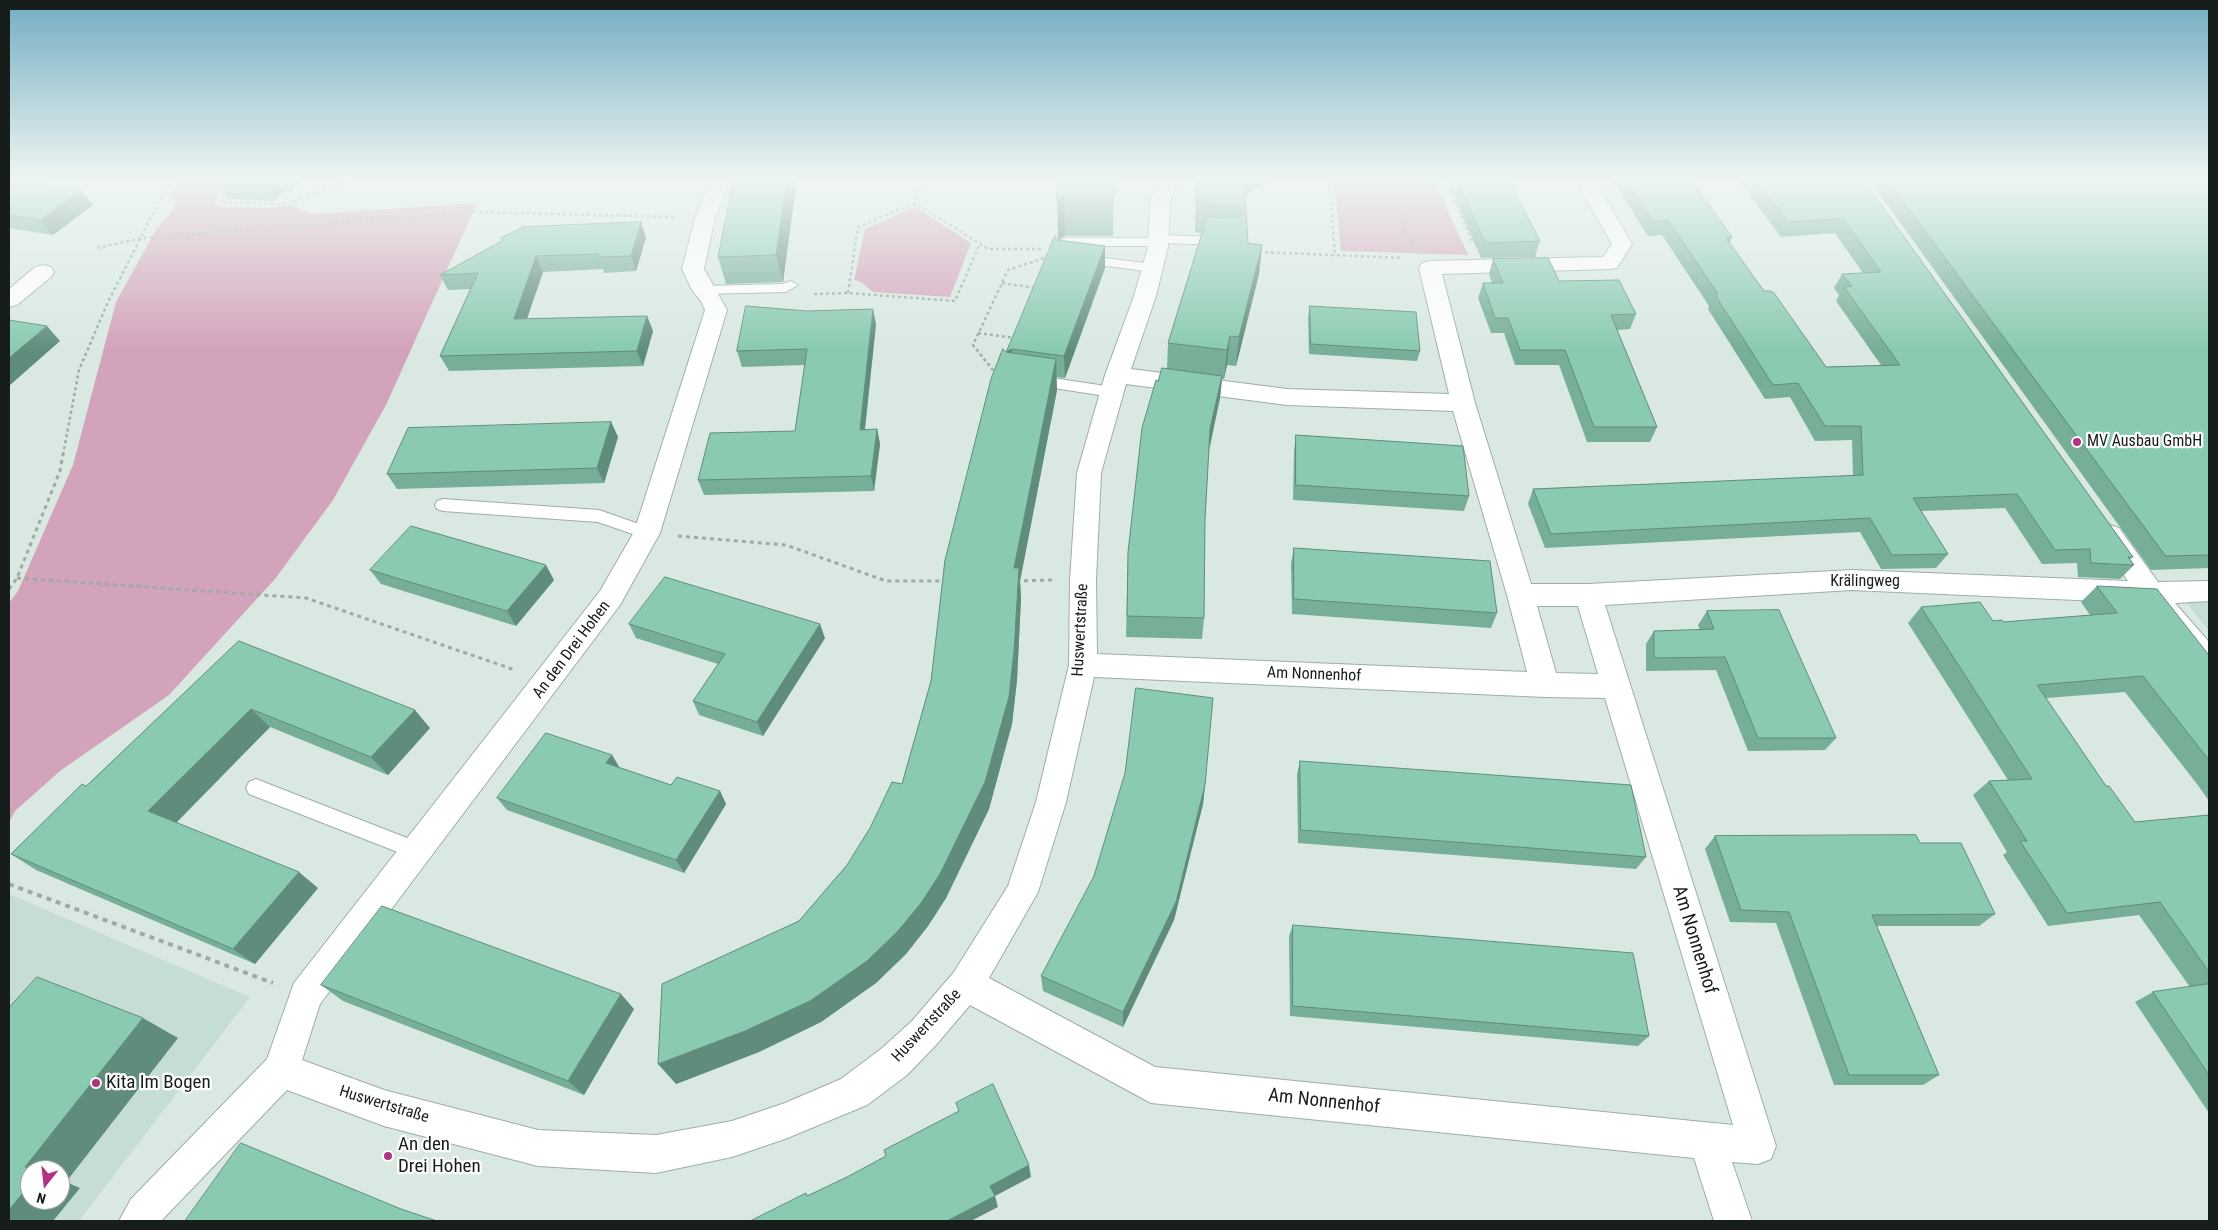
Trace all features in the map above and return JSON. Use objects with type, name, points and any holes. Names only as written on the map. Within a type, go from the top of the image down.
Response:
[{"type":"street","name":"An den Drei Hohen","points":[[281,1070],[306,995],[548,682],[610,598],[647,533],[716,310],[711,298],[703,290],[694,269],[701,235]]},
{"type":"street","name":"Huswertstraße","points":[[281,1070],[384,1108],[538,1148],[656,1154],[732,1139],[785,1120],[854,1092],[894,1062],[924,1033],[966,984],[1022,892],[1052,802],[1083,666],[1083,580],[1089,473],[1114,383],[1146,296],[1158,235]]},
{"type":"street","points":[[1545,685],[1522,595],[1463,403],[1424,264],[1483,267],[1609,263],[1622,244],[1617,235]]},
{"type":"street","points":[[9,300],[43,272]]},
{"type":"street","points":[[1114,383],[1287,397],[1463,403]]},
{"type":"street","points":[[2099,520],[2151,593],[2209,662]]},
{"type":"street","name":"Krälingweg","points":[[1522,595],[1588,595],[1852,580],[2151,593],[2209,592]]},
{"type":"street","name":"Am Nonnenhof","points":[[966,984],[1151,1085],[1758,1146],[1588,595]]},
{"type":"street","name":"Am Nonnenhof","points":[[1083,666],[1545,685],[1615,686]]},
{"type":"street","points":[[138,1221],[144,1212],[281,1070]]},
{"type":"street","points":[[1707,1141],[1733,1221]]},
{"type":"lane","points":[[1065,242],[1234,241]]},
{"type":"lane","points":[[1064,257],[1152,268]]},
{"type":"lane","points":[[703,290],[786,288],[791,285]]},
{"type":"lane","points":[[1008,380],[1114,383]]},
{"type":"lane","points":[[443,505],[599,516],[647,533]]},
{"type":"lane","points":[[256,788],[418,851]]},
{"type":"path","points":[[97,248],[142,238],[175,235]]},
{"type":"path","points":[[848,293],[857,235]]},
{"type":"path","points":[[968,235],[988,248],[1043,250]]},
{"type":"path","points":[[1334,235],[1335,256]]},
{"type":"path","points":[[1407,235],[1424,264]]},
{"type":"path","points":[[1469,235],[1483,267]]},
{"type":"path","points":[[9,589],[17,578],[60,472],[79,370],[108,302],[142,238]]},
{"type":"path","points":[[809,294],[848,293],[955,301],[980,243]]},
{"type":"path","points":[[1256,252],[1335,256],[1424,264]]},
{"type":"path","points":[[1008,380],[972,345],[1008,270],[1049,256]]},
{"type":"path","points":[[1002,283],[1043,289]]},
{"type":"path","points":[[978,333],[1023,340]]},
{"type":"path","points":[[647,533],[786,545],[886,581],[955,581]]},
{"type":"path","points":[[17,578],[306,598],[548,682]]},
{"type":"path","points":[[1014,580],[1083,580]]},
{"type":"path","points":[[9,884],[306,995]]},
{"type":"shaded area","points":[[153,235],[462,235],[386,405],[333,500],[275,579],[169,695],[60,771],[15,811],[9,822],[9,603],[18,591],[73,465],[116,302]]},
{"type":"shaded area","points":[[864,235],[959,235],[971,243],[950,297],[873,292],[861,282],[854,280]]},
{"type":"shaded area","points":[[1340,235],[1459,235],[1468,255],[1341,251]]},
{"type":"shaded area","points":[[2179,593],[2209,593],[2209,631]]},
{"type":"shaded area","name":"Kita Im Bogen","points":[[9,894],[250,997],[79,1221],[9,1221]]},
{"type":"building","points":[[506,235],[637,235],[631,256],[598,257],[599,254],[536,256],[514,319],[647,316],[637,351],[440,356],[478,273],[440,275],[502,241],[501,238]]},
{"type":"building","points":[[722,235],[779,235],[776,255],[718,257]]},
{"type":"building","points":[[1201,235],[1248,235],[1248,243],[1262,245],[1239,337],[1230,336],[1227,350],[1168,343]]},
{"type":"building","points":[[1482,235],[1537,235],[1540,241],[1486,243]]},
{"type":"building","points":[[1678,235],[1731,235],[1732,237],[1726,238],[1764,291],[1774,293],[1826,367],[1900,365],[1844,287],[1852,286],[1842,274],[1881,272],[1855,235],[1903,235],[2133,557],[2128,557],[2134,565],[2091,563],[2090,549],[2055,550],[2017,494],[1913,498],[1948,554],[1892,555],[1870,518],[1551,534],[1533,489],[1863,475],[1861,426],[1825,426],[1798,383],[1773,385],[1715,295],[1718,294]]},
{"type":"building","points":[[1929,235],[2209,235],[2209,555],[2166,556]]},
{"type":"building","points":[[1055,236],[1058,240],[1105,246],[1064,356],[1012,349],[1007,351]]},
{"type":"building","points":[[1548,258],[1559,281],[1619,280],[1636,314],[1611,315],[1657,427],[1594,427],[1565,350],[1520,350],[1508,318],[1495,318],[1483,283],[1503,283],[1493,259]]},
{"type":"building","points":[[746,306],[807,311],[873,309],[860,430],[877,429],[871,476],[698,480],[710,433],[795,431],[807,349],[737,351]]},
{"type":"building","points":[[1310,306],[1416,312],[1420,351],[1311,344]]},
{"type":"building","points":[[9,320],[47,326],[9,358]]},
{"type":"building","points":[[1003,349],[1006,352],[1056,359],[1014,568],[1019,568],[1009,697],[985,782],[940,874],[921,903],[898,931],[867,961],[810,1001],[745,1031],[658,1064],[662,984],[799,921],[847,865],[870,828],[892,782],[902,784],[931,681],[945,560],[991,379]]},
{"type":"building","points":[[1162,368],[1222,376],[1210,429],[1205,520],[1204,618],[1127,616],[1128,552],[1142,428],[1156,380],[1158,381]]},
{"type":"building","points":[[611,422],[597,468],[387,474],[408,428]]},
{"type":"building","points":[[1296,435],[1463,446],[1469,496],[1296,485]]},
{"type":"building","points":[[411,526],[546,565],[507,611],[370,570]]},
{"type":"building","points":[[1294,548],[1490,561],[1497,613],[1294,599]]},
{"type":"building","points":[[665,577],[820,624],[757,722],[693,701],[725,654],[629,624]]},
{"type":"building","points":[[2097,586],[2157,589],[2209,654],[2209,760],[2143,676],[2037,685],[2106,786],[2109,786],[2135,822],[2209,815],[2209,972],[2160,902],[2067,913],[2020,841],[2027,841],[1989,781],[2032,779],[1921,607],[1980,602],[1993,621],[2002,620],[2003,622],[2117,613]]},
{"type":"building","points":[[1779,610],[1836,738],[1758,738],[1725,657],[1654,658],[1654,631],[1714,629],[1707,611]]},
{"type":"building","points":[[239,641],[415,710],[371,757],[251,709],[148,811],[299,872],[233,949],[11,854],[82,784],[86,786]]},
{"type":"building","points":[[1136,688],[1213,698],[1205,785],[1176,902],[1123,1012],[1041,976],[1094,876],[1125,773]]},
{"type":"building","points":[[546,733],[612,755],[606,763],[671,785],[677,777],[720,791],[676,860],[497,798]]},
{"type":"building","points":[[1300,761],[1631,785],[1646,857],[1301,830]]},
{"type":"building","points":[[1916,835],[1920,843],[1961,843],[1995,914],[1872,915],[1939,1075],[1849,1075],[1789,912],[1741,910],[1715,836]]},
{"type":"building","points":[[382,906],[621,994],[568,1081],[321,985]]},
{"type":"building","points":[[1293,925],[1633,953],[1649,1036],[1293,1006]]},
{"type":"building","points":[[37,977],[143,1018],[31,1160],[20,1160],[20,1196],[9,1210],[9,1008]]},
{"type":"building","points":[[2209,984],[2209,1075],[2153,992]]},
{"type":"building","points":[[993,1084],[1029,1165],[990,1186],[995,1196],[947,1221],[750,1221],[806,1193],[807,1196],[847,1177],[886,1156],[884,1150],[959,1111],[956,1103]]},
{"type":"building","points":[[241,1143],[401,1209],[437,1221],[185,1221]]},
{"type":"place","name":"MV Ausbau GmbH","points":[[2077,442]]},
{"type":"place","name":"Kita Im Bogen","points":[[96,1083]]},
{"type":"place","name":"An den Drei Hohen","points":[[388,1156]]}]
